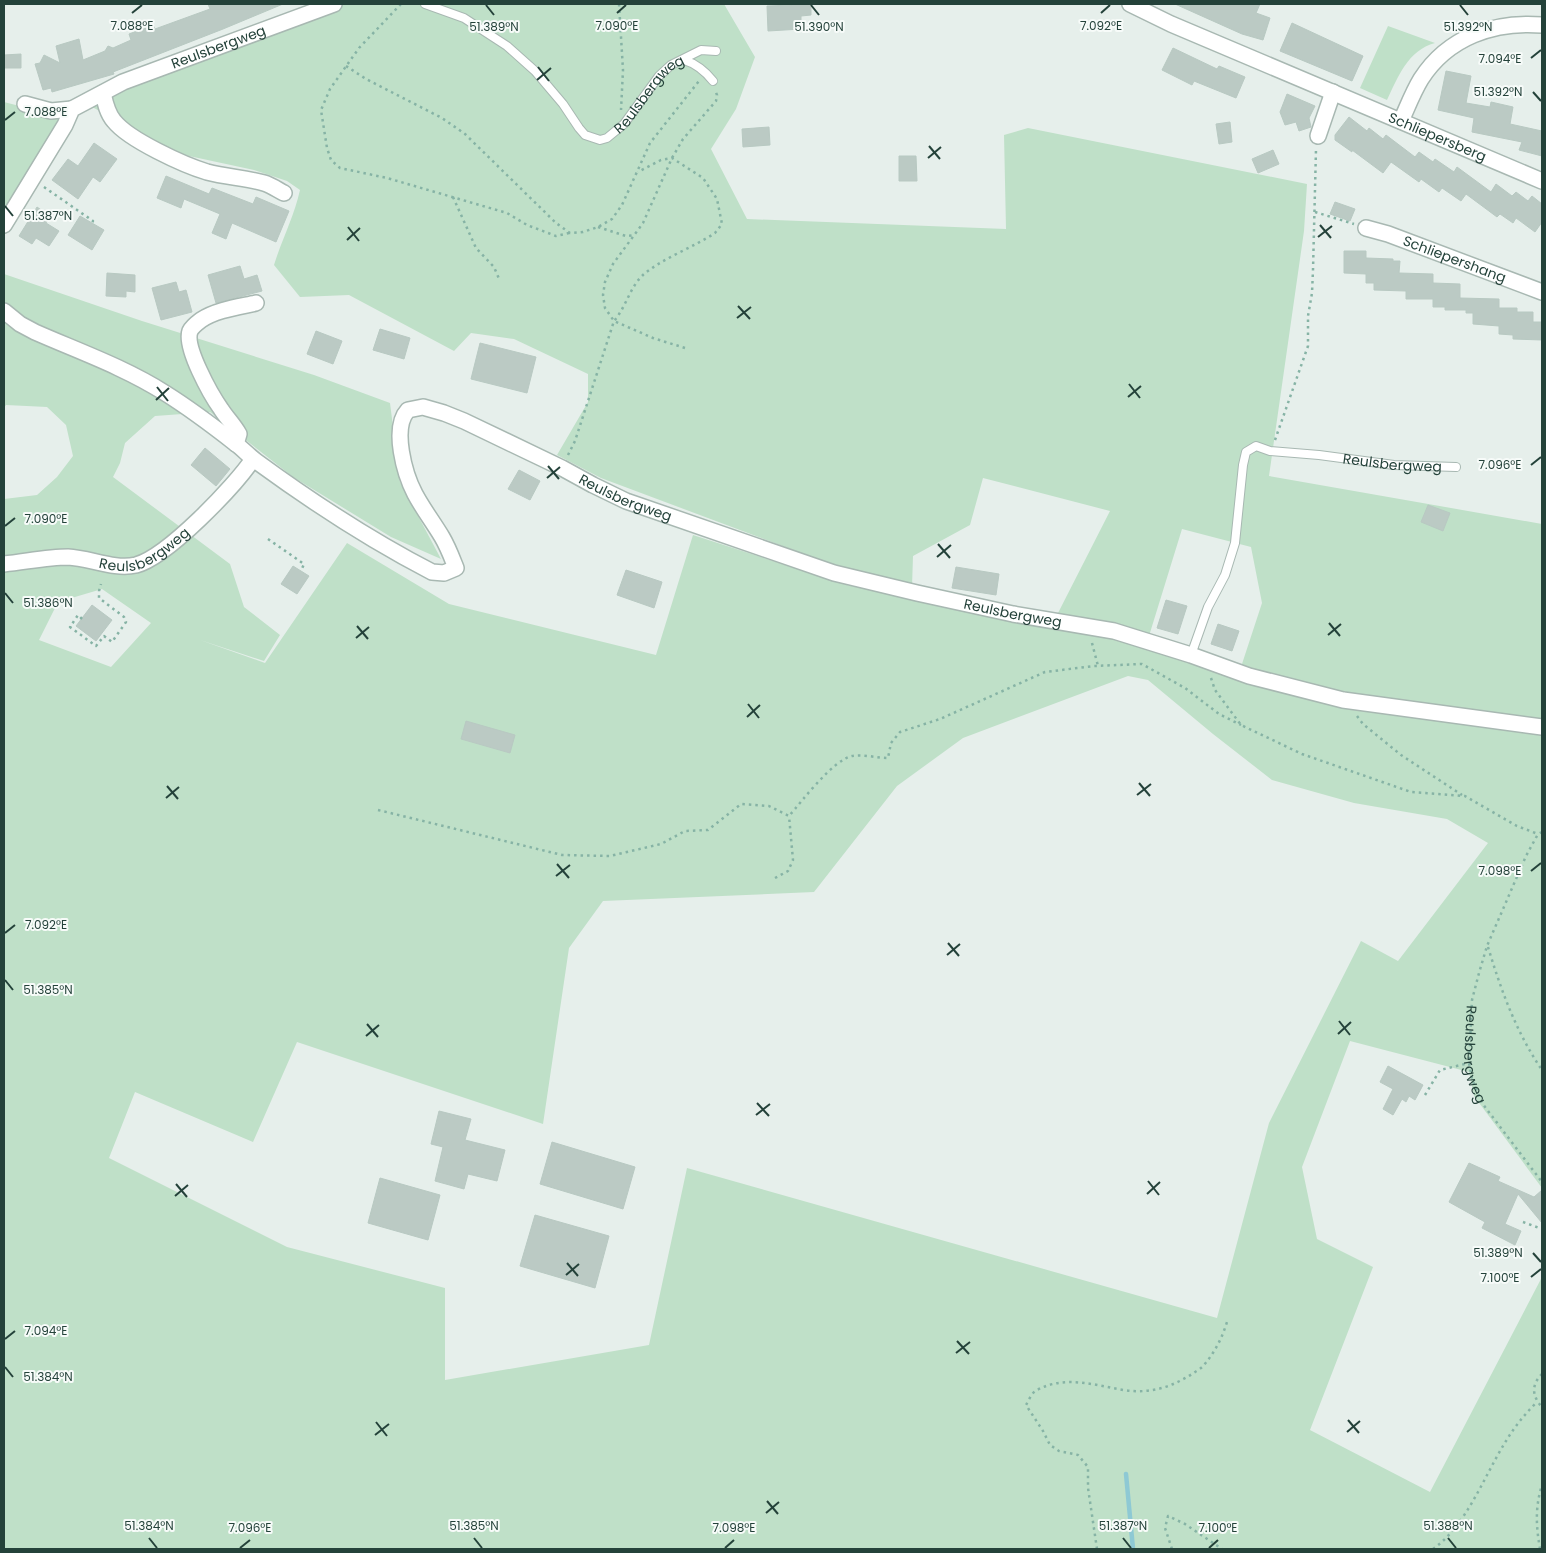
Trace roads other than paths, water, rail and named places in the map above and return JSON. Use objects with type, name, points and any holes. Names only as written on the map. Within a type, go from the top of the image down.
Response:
[{"type":"street","name":"Reulsbergweg","points":[[72,109],[124,82],[334,4]]},
{"type":"street","name":"Schliepersberg","points":[[1130,4],[1171,24],[1542,182]]},
{"type":"street","points":[[1401,121],[1420,80],[1433,63],[1449,48],[1470,36],[1493,28],[1541,22]]},
{"type":"street","points":[[103,92],[112,119],[123,130],[144,143],[206,172],[265,183],[284,193]]},
{"type":"street","points":[[1318,136],[1333,92]]},
{"type":"street","points":[[4,226],[65,125],[72,109],[51,111],[25,104]]},
{"type":"street","name":"Schliepershang","points":[[1366,228],[1388,234],[1542,292]]},
{"type":"street","points":[[236,444],[239,434],[216,402],[204,379],[192,353],[189,333],[193,327],[211,314],[256,302]]},
{"type":"street","name":"Reulsbergweg","points":[[4,311],[34,332],[127,371],[164,392],[307,498],[367,536],[432,572],[444,574],[456,568],[442,537],[414,492],[408,476],[400,435],[401,422],[408,410],[423,407],[464,421],[562,468],[593,486],[626,500],[834,573],[1013,614],[1114,631],[1197,657],[1249,676],[1343,700],[1542,727]]},
{"type":"street","name":"Reulsbergweg","points":[[4,564],[66,557],[119,565],[137,564],[162,551],[209,510],[253,459]]},
{"type":"lane","name":"Reulsbergweg","points":[[426,4],[464,18],[507,46],[535,71],[585,134],[600,140],[607,138],[624,124],[659,76],[671,65],[684,60],[700,50],[716,51]]},
{"type":"lane","points":[[684,60],[693,63],[705,71],[713,82]]},
{"type":"lane","name":"Reulsbergweg","points":[[1197,657],[1208,607],[1225,575],[1235,543],[1246,452],[1256,446],[1270,451],[1319,455],[1394,466],[1456,467]]},
{"type":"waterway","points":[[1126,1474],[1133,1549]]}]
